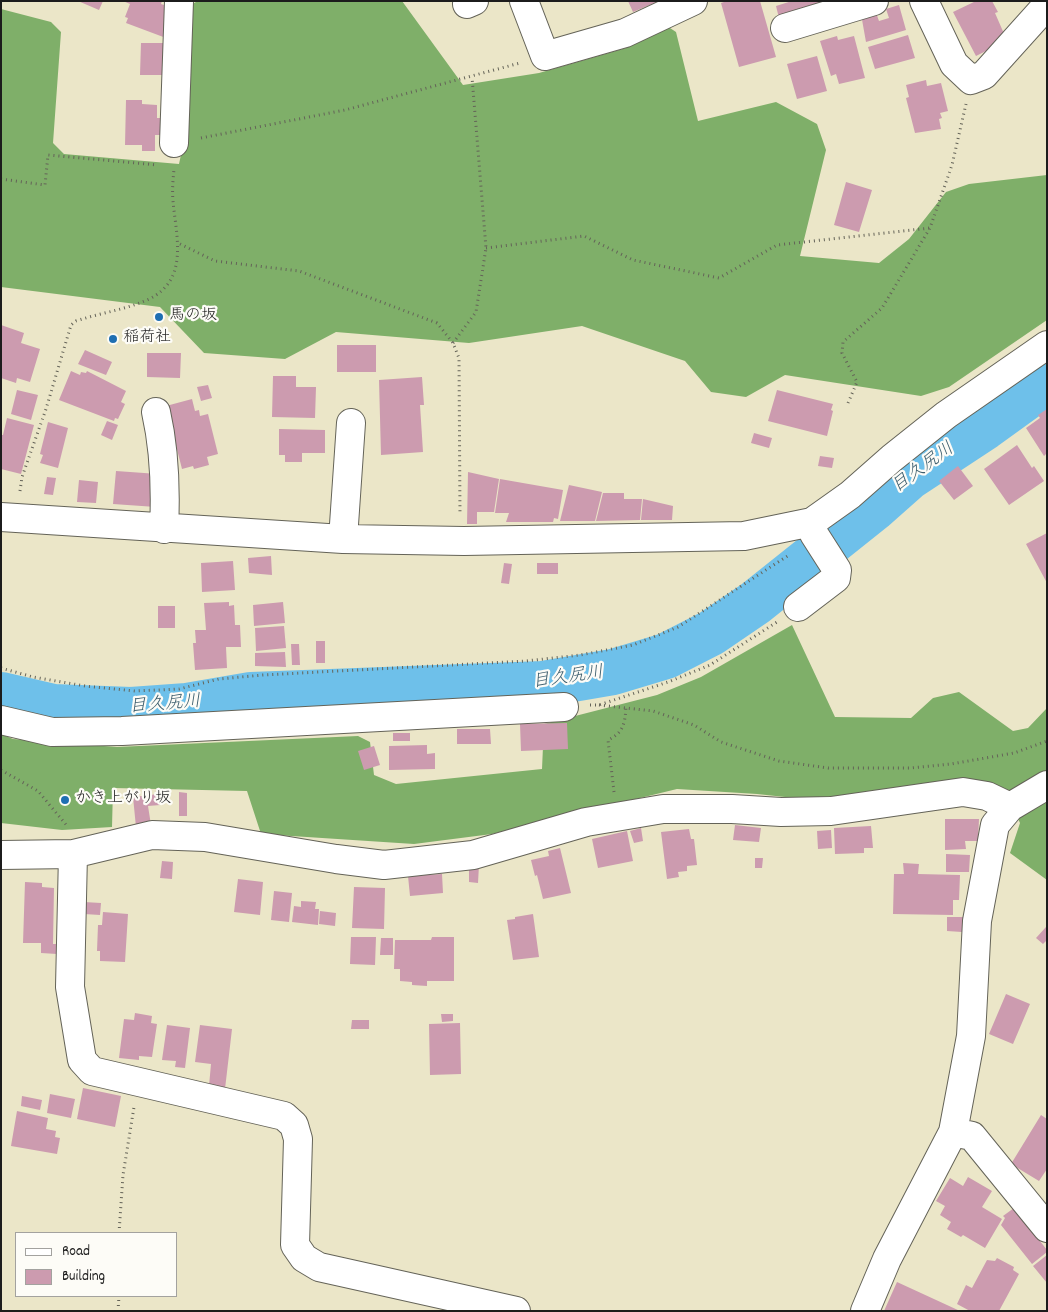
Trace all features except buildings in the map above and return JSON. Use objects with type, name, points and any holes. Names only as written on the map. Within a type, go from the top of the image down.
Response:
[{"type":"street","points":[[171,158],[178,1]]},
{"type":"street","points":[[524,1],[545,56],[625,33],[693,1]]},
{"type":"street","points":[[784,28],[874,1]]},
{"type":"street","points":[[924,1],[954,64],[971,80],[984,75],[1047,5]]},
{"type":"street","points":[[9,518],[342,539],[460,541],[744,536],[813,528],[892,458],[946,415],[1047,344]]},
{"type":"street","points":[[156,412],[164,449],[166,488],[164,529]]},
{"type":"street","points":[[342,539],[351,423]]},
{"type":"street","points":[[798,607],[836,578],[837,570],[813,528]]},
{"type":"street","points":[[1,720],[52,732],[122,731],[564,707]]},
{"type":"street","points":[[865,1311],[887,1259],[952,1132],[971,1036],[977,921],[995,825],[1010,807],[1047,785]]},
{"type":"street","points":[[1,855],[73,854],[152,835],[205,837],[384,865],[473,855],[586,822],[663,809],[732,809],[781,812],[831,811],[963,792],[987,796],[1010,807]]},
{"type":"street","points":[[73,854],[70,987],[82,1060],[92,1071],[284,1116],[294,1125],[298,1139],[295,1245],[304,1258],[319,1267],[516,1311]]},
{"type":"street","points":[[952,1132],[972,1136],[1047,1228]]},
{"type":"path","points":[[1,179],[45,185],[48,155],[171,158],[545,56]]},
{"type":"path","points":[[453,343],[476,312],[486,248],[472,77]]},
{"type":"path","points":[[848,403],[857,382],[842,353],[843,342],[882,308],[930,228],[952,165],[971,80]]},
{"type":"path","points":[[9,518],[46,409],[71,325],[76,321],[142,302],[168,284],[176,267],[180,244],[173,200],[171,158]]},
{"type":"path","points":[[486,248],[584,236],[633,260],[719,278],[777,245],[930,228]]},
{"type":"path","points":[[180,244],[215,261],[299,271],[437,323],[453,343],[459,358],[461,376],[460,541]]},
{"type":"path","points":[[1,668],[33,677],[85,686],[135,691],[179,688],[219,679],[263,675],[526,661],[580,655],[633,645],[678,627],[786,558],[813,528]]},
{"type":"path","points":[[600,705],[668,682],[710,665],[756,637],[798,607]]},
{"type":"path","points":[[564,707],[600,705],[653,711],[694,725],[721,742],[779,761],[828,768],[910,768],[951,764],[1014,753],[1047,741]]},
{"type":"path","points":[[614,798],[608,740],[618,735],[622,729],[625,723],[626,707]]},
{"type":"path","points":[[1,770],[38,791],[59,813]]},
{"type":"path","points":[[119,1232],[123,1175],[138,1082]]},
{"type":"path","points":[[118,1311],[119,1297]]},
{"type":"green space","points":[[198,1],[402,1],[463,85],[539,73],[626,48],[667,26],[676,32],[698,121],[776,102],[817,124],[826,150],[800,256],[879,263],[909,239],[946,192],[969,184],[1047,175],[1047,320],[949,387],[921,396],[785,375],[746,397],[711,392],[685,361],[582,326],[469,343],[336,332],[285,359],[204,353],[160,307],[1,287],[1,9],[51,22],[61,32],[53,143],[64,154],[179,164],[186,132],[190,5]]},
{"type":"green space","points":[[792,625],[835,717],[911,718],[933,698],[959,692],[1013,731],[1028,728],[1047,708],[1047,880],[1010,853],[1020,823],[1006,792],[813,800],[677,789],[492,834],[414,844],[261,834],[247,791],[113,788],[112,827],[62,830],[1,823],[1,734],[13,739],[117,747],[358,736],[370,742],[374,775],[396,784],[542,769],[544,724],[657,695],[701,677]]},
{"type":"waterway","name":"目久尻川","points":[[1,695],[53,707],[131,710],[187,706],[251,695],[543,684],[613,672],[666,656],[711,633],[755,603],[874,508],[909,477],[985,427],[1047,382]]},
{"type":"place","name":"馬の坂","points":[[159,317]]},
{"type":"place","name":"稲荷社","points":[[113,339]]},
{"type":"place","name":"かき上がり坂","points":[[65,800]]}]
